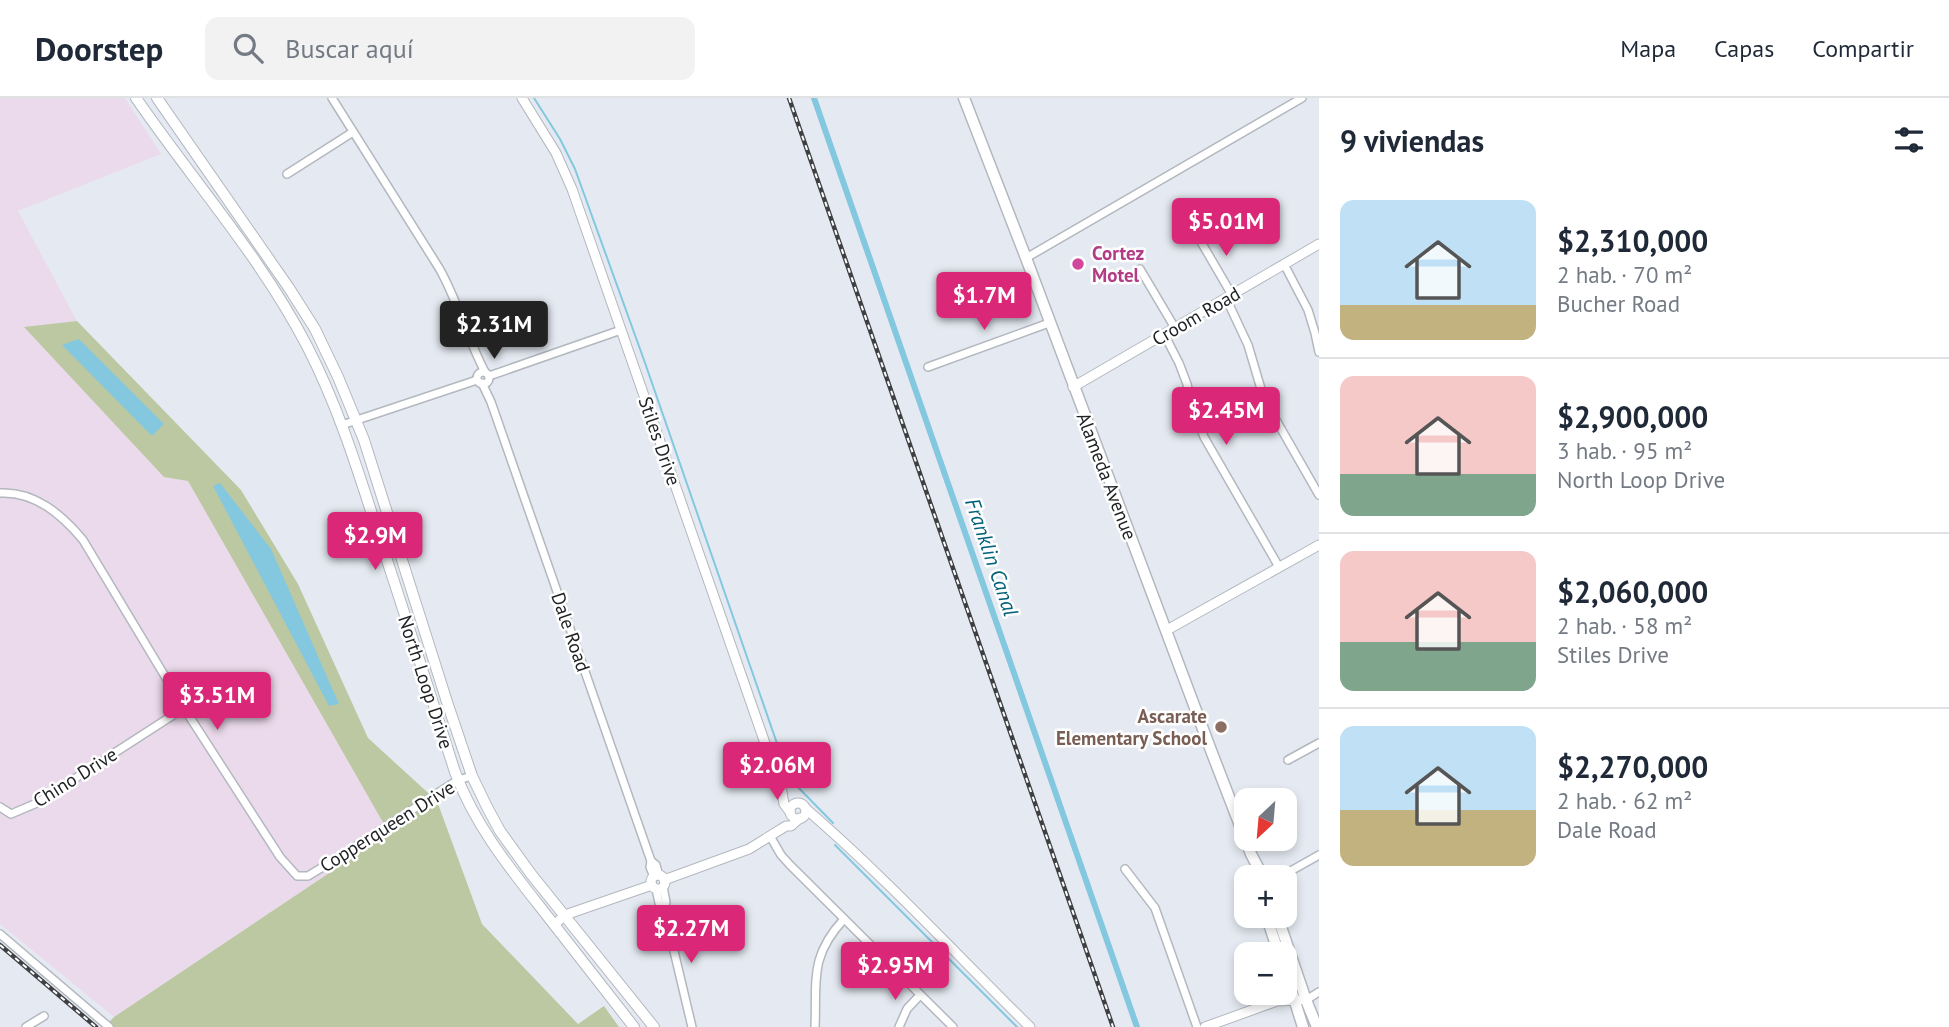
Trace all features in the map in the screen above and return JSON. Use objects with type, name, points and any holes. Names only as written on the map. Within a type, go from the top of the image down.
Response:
[{"type":"main road","name":"North Loop Drive","points":[[136,98],[278,295],[334,401],[458,780],[472,810],[499,855],[634,1027]]},
{"type":"main road","name":"North Loop Drive","points":[[157,98],[268,257],[314,330],[339,380],[372,461],[447,705],[472,776],[500,831],[531,874],[654,1027]]},
{"type":"main road","name":"Alameda Avenue","points":[[964,98],[1257,865]]},
{"type":"main road","points":[[257,264],[268,257]]},
{"type":"main road","points":[[401,602],[414,598]]},
{"type":"main road","name":"Alameda Avenue","points":[[1251,854],[1251,865]]},
{"type":"main road","points":[[1281,928],[1300,1000],[1303,1027]]},
{"type":"main road","points":[[1297,994],[1317,1027]]},
{"type":"street","name":"Dale Road","points":[[332,98],[448,284],[476,354],[651,861],[656,865],[659,903],[664,909],[692,1027]]},
{"type":"street","name":"Stiles Drive","points":[[522,98],[556,153],[572,189],[784,804],[796,815]]},
{"type":"street","points":[[1026,258],[1301,98]]},
{"type":"street","points":[[287,174],[353,132]]},
{"type":"street","points":[[1197,235],[1229,297],[1248,345],[1264,399],[1319,495]]},
{"type":"street","name":"Croom Road","points":[[1073,387],[1319,244]]},
{"type":"street","points":[[1284,264],[1308,310],[1319,352]]},
{"type":"street","points":[[1140,269],[1175,328]]},
{"type":"street","points":[[928,367],[1049,323]]},
{"type":"street","points":[[342,425],[621,330]]},
{"type":"street","points":[[1164,334],[1179,363],[1204,437],[1279,567]]},
{"type":"street","name":"Copperqueen Drive","points":[[0,493],[12,492],[39,501],[67,521],[83,540],[184,708],[280,857],[297,876],[308,876],[458,780],[472,776]]},
{"type":"street","points":[[1167,630],[1319,545]]},
{"type":"street","name":"Chino Drive","points":[[0,807],[11,814],[37,803],[184,708]]},
{"type":"street","points":[[1288,760],[1319,743]]},
{"type":"street","points":[[782,792],[816,817],[875,872],[1030,1027]]},
{"type":"street","points":[[796,815],[792,806],[802,805]]},
{"type":"street","points":[[796,815],[805,813],[802,805]]},
{"type":"street","points":[[554,925],[565,915],[749,849],[791,825],[796,815]]},
{"type":"street","points":[[796,815],[816,817]]},
{"type":"street","points":[[770,835],[790,865],[953,1027]]},
{"type":"street","points":[[1297,867],[1319,855]]},
{"type":"street","points":[[1125,869],[1155,908],[1197,1027]]},
{"type":"street","points":[[815,1027],[818,960],[827,939],[844,919]]},
{"type":"street","points":[[0,934],[109,1027]]},
{"type":"street","points":[[1205,1027],[1278,1002],[1300,1000],[1319,992]]},
{"type":"street","points":[[899,1027],[907,1009],[920,995]]},
{"type":"street","points":[[26,1027],[44,1016]]},
{"type":"shaded area","points":[[0,98],[125,98],[161,154],[18,211],[77,321],[25,327],[188,481],[389,833],[114,1017],[0,924]]},
{"type":"green space","points":[[77,321],[241,490],[298,584],[368,738],[437,801],[482,924],[578,1024],[604,1006],[619,1027],[104,1027],[114,1017],[389,833],[188,481],[164,477],[24,327]]},
{"type":"water","points":[[79,339],[164,424],[152,436],[62,345]]},
{"type":"water","points":[[220,483],[271,549],[339,704],[329,706],[213,486]]},
{"type":"waterway","points":[[534,98],[575,169],[789,778],[833,823]]},
{"type":"waterway","name":"Franklin Canal","points":[[814,98],[1137,1027]]},
{"type":"waterway","points":[[835,845],[1017,1027]]},
{"type":"railway","points":[[789,98],[1113,1027]]},
{"type":"railway","points":[[0,945],[96,1027]]},
{"type":"place","name":"Cortez Motel","points":[[1078,264]]},
{"type":"place","name":"Ascarate Elementary School","points":[[1221,727]]}]
